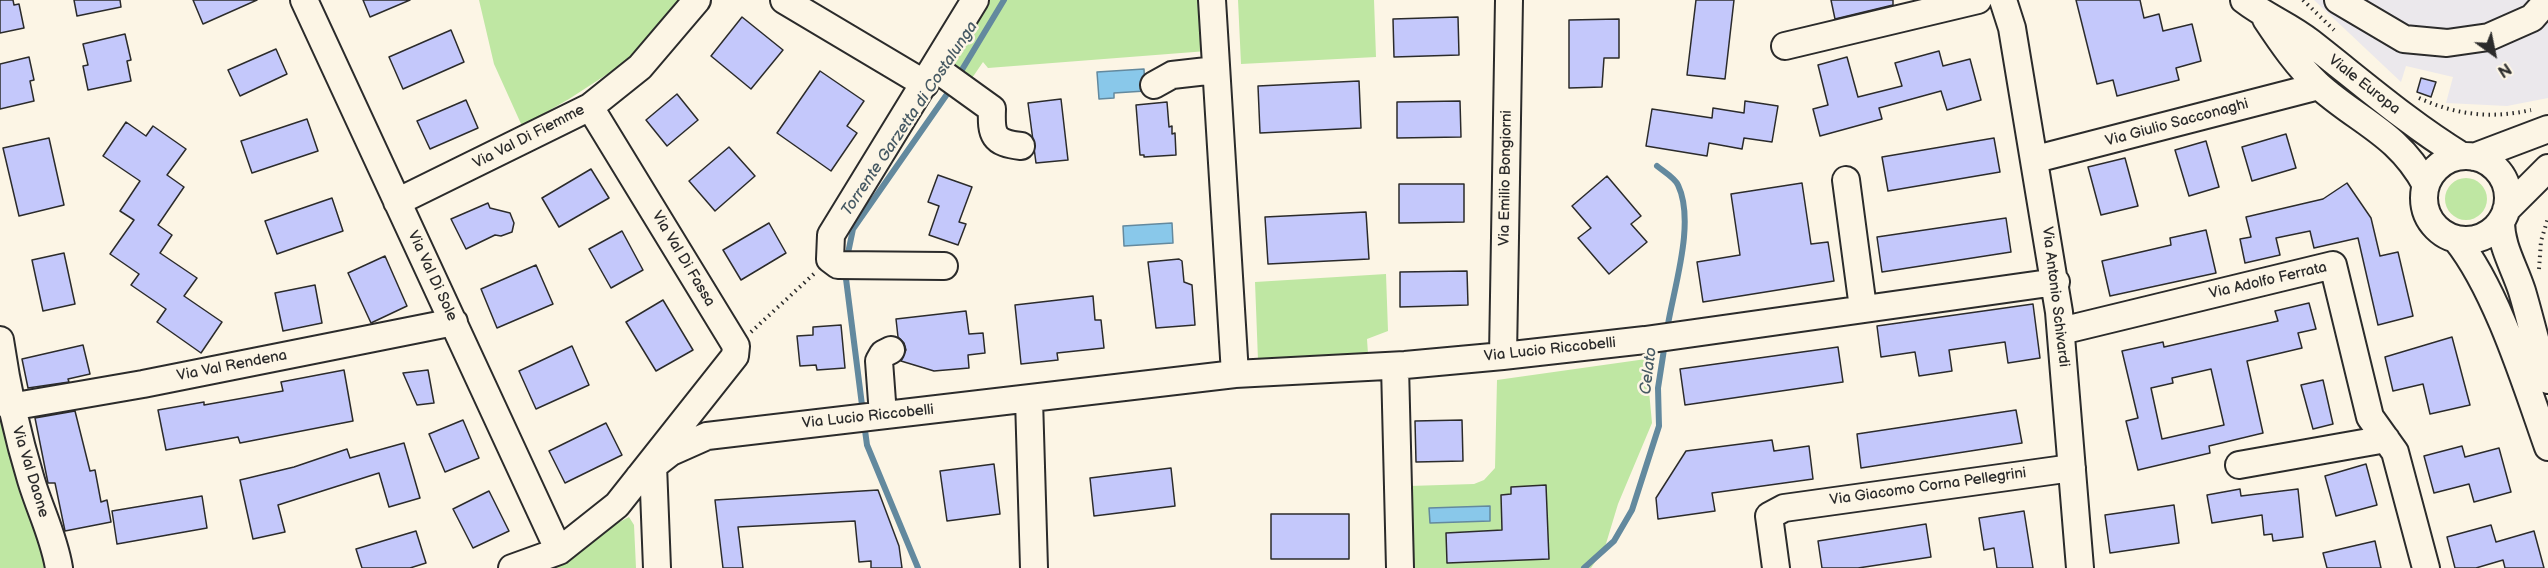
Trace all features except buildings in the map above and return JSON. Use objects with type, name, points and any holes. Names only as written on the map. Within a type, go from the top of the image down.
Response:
[{"type":"street","name":"Via Val Di Sole","points":[[304,0],[559,551]]},
{"type":"street","name":"Via Val Di Fiemme","points":[[397,202],[590,107],[640,67],[697,0]]},
{"type":"street","points":[[784,0],[942,79],[992,109],[991,129],[997,137],[1005,144],[1021,146]]},
{"type":"street","points":[[944,266],[840,263],[831,235],[942,79],[975,0]]},
{"type":"street","points":[[1212,0],[1235,374]]},
{"type":"street","name":"Via Emilio Bongiorni","points":[[1503,356],[1509,0]]},
{"type":"street","points":[[1785,46],[1978,0]]},
{"type":"street","name":"Via Antonio Schivardi","points":[[2003,0],[2012,28],[2055,282],[2080,568]]},
{"type":"street","name":"Via Antonio Schivardi","points":[[2012,28],[2014,0]]},
{"type":"street","name":"Viale Europa","points":[[2244,0],[2265,17],[2307,40],[2425,133],[2468,156],[2495,167],[2507,187],[2504,247],[2522,291],[2538,355],[2548,380]]},
{"type":"street","points":[[2338,0],[2404,39],[2446,43],[2489,37],[2532,18],[2548,0]]},
{"type":"street","name":"Viale Europa","points":[[2265,17],[2291,57],[2319,86],[2401,148],[2415,165],[2426,185],[2425,205],[2428,214],[2440,230],[2456,239],[2475,268],[2492,303],[2519,367],[2548,447]]},
{"type":"street","points":[[1154,85],[1172,75],[1216,70]]},
{"type":"street","name":"Via Giulio Sacconaghi","points":[[2036,159],[2319,86]]},
{"type":"street","name":"Via Val Di Fassa","points":[[512,568],[559,551],[617,505],[735,356],[736,346],[590,107]]},
{"type":"street","points":[[2426,185],[2440,165],[2468,156],[2541,119]]},
{"type":"street","points":[[2456,239],[2487,234],[2545,172]]},
{"type":"street","points":[[1846,180],[1863,308]]},
{"type":"street","name":"Via Adolfo Ferrata","points":[[2061,331],[2333,265],[2370,417],[2396,452],[2426,568]]},
{"type":"street","name":"Via Lucio Riccobelli","points":[[646,471],[685,444],[707,436],[1235,374],[1395,366],[1645,340],[2055,282]]},
{"type":"street","name":"Via Val Rendena","points":[[10,407],[143,384],[454,322]]},
{"type":"street","name":"Via Val Daone","points":[[0,340],[10,407],[31,481],[56,548],[59,568]]},
{"type":"street","points":[[870,417],[879,361],[883,354],[891,350]]},
{"type":"street","points":[[1395,366],[1400,568]]},
{"type":"street","points":[[1029,399],[1034,568]]},
{"type":"street","points":[[694,408],[694,425],[707,436]]},
{"type":"street","points":[[2239,465],[2386,439]]},
{"type":"street","name":"Via Giacomo Corna Pellegrini","points":[[1784,508],[2072,468]]},
{"type":"street","points":[[646,471],[657,568]]},
{"type":"street","points":[[1776,568],[1768,516],[1784,508],[1793,568]]},
{"type":"path","points":[[2303,0],[2336,32]]},
{"type":"path","points":[[2412,94],[2440,108],[2470,114],[2541,119]]},
{"type":"path","points":[[2540,278],[2541,241],[2548,218]]},
{"type":"path","points":[[744,338],[840,263]]},
{"type":"shaded area","points":[[2314,0],[2548,0],[2548,98],[2507,106],[2446,103],[2453,77],[2406,66],[2401,82]]},
{"type":"green space","points":[[479,0],[681,0],[629,60],[522,126],[494,64]]},
{"type":"green space","points":[[988,0],[1204,0],[1207,51],[988,68],[983,62],[968,84],[949,71]]},
{"type":"green space","points":[[1238,0],[1374,0],[1376,57],[1241,64]]},
{"type":"green space","points":[[2466,178],[2481,184],[2487,199],[2481,214],[2466,220],[2451,214],[2445,199],[2451,184]]},
{"type":"green space","points":[[1386,274],[1388,331],[1367,339],[1368,354],[1258,360],[1255,282]]},
{"type":"green space","points":[[1646,359],[1652,423],[1618,504],[1605,547],[1591,568],[1410,568],[1409,486],[1474,484],[1484,480],[1495,468],[1497,380]]},
{"type":"green space","points":[[0,407],[51,568],[0,568]]},
{"type":"green space","points":[[629,517],[634,525],[636,568],[543,568],[567,558]]},
{"type":"water","points":[[1144,69],[1145,91],[1114,93],[1114,98],[1099,99],[1097,72]]},
{"type":"water","points":[[1172,223],[1173,243],[1124,246],[1123,226]]},
{"type":"water","points":[[1490,506],[1490,521],[1430,523],[1429,508]]},
{"type":"waterway","name":"Torrente Garzetta di Costalunga","points":[[957,78],[1004,0]]},
{"type":"waterway","name":"Torrente Garzetta di Costalunga","points":[[847,258],[853,229],[952,87]]},
{"type":"waterway","name":"Celato","points":[[1657,166],[1672,177],[1678,185],[1685,218],[1682,257],[1667,330]]},
{"type":"waterway","name":"Torrente Garzetta di Costalunga","points":[[845,271],[863,413]]},
{"type":"waterway","name":"Celato","points":[[1584,568],[1614,541],[1632,510],[1659,426],[1658,388],[1665,343]]},
{"type":"waterway","name":"Torrente Garzetta di Costalunga","points":[[864,423],[867,445],[918,568]]}]
